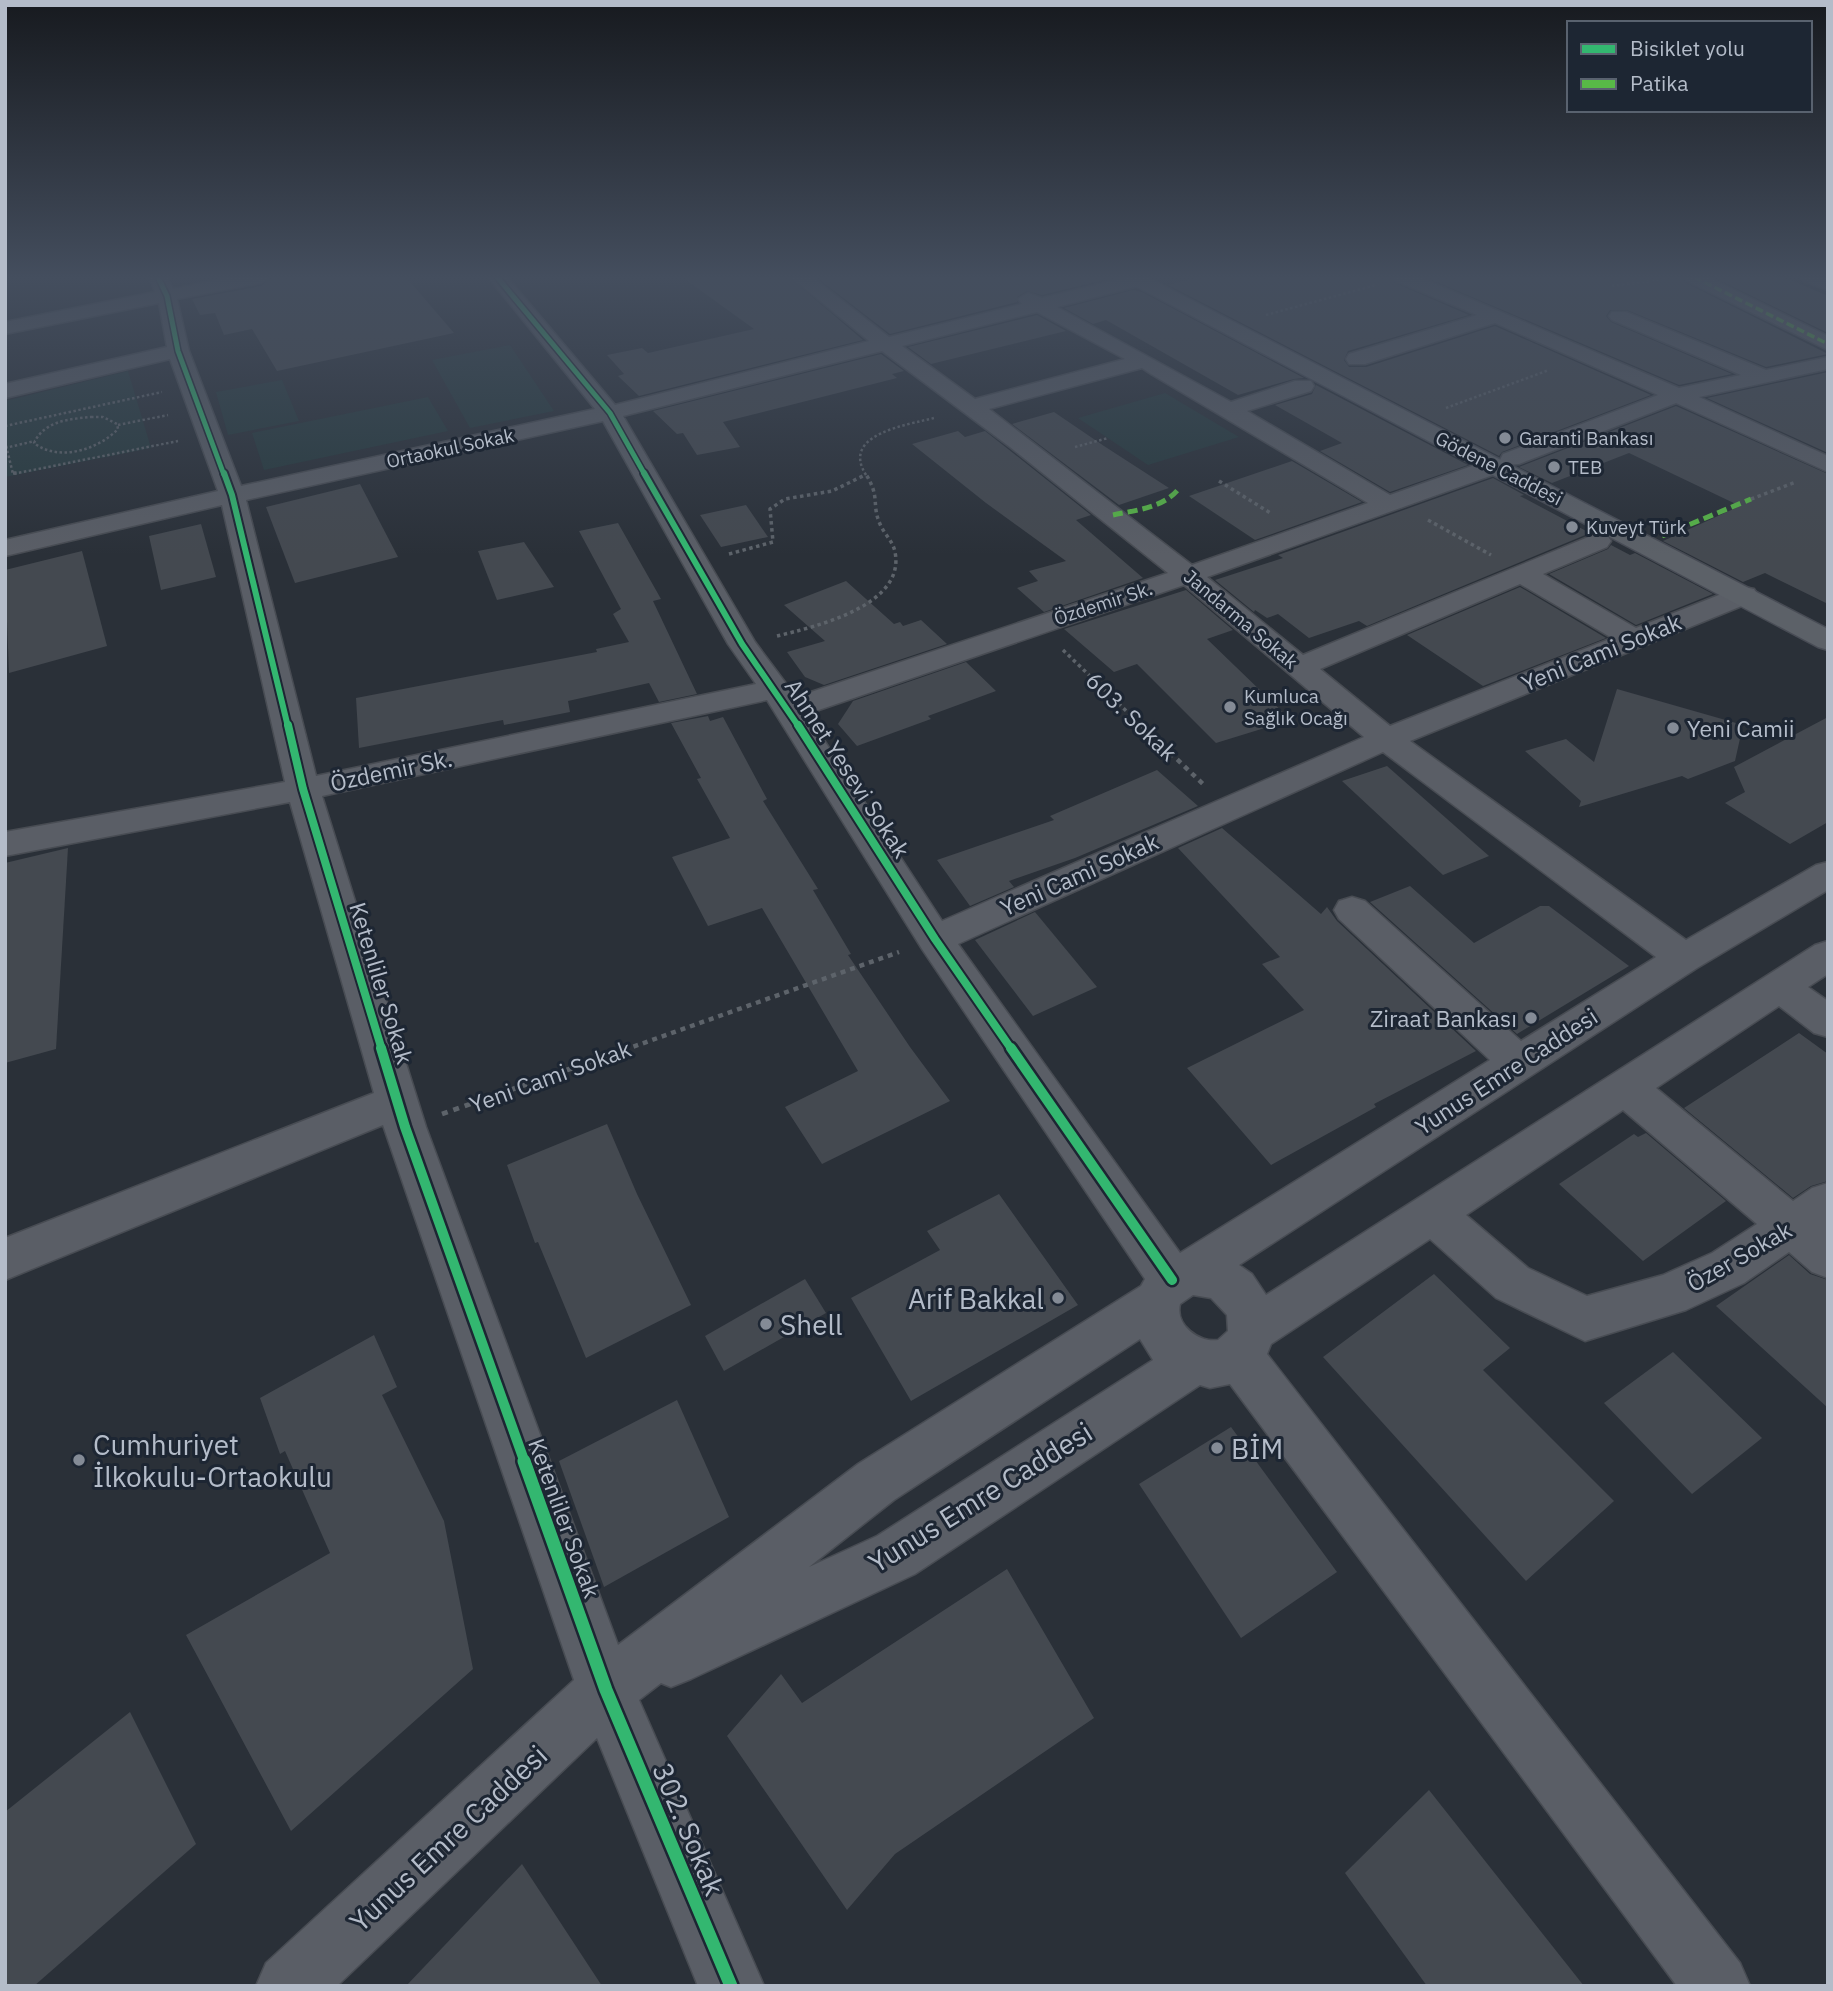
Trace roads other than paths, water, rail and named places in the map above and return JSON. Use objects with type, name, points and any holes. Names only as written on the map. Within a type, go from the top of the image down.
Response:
[{"type":"main road","name":"Gödene Caddesi","points":[[1321,370],[1503,463],[1828,620]]},
{"type":"main road","name":"Gödene Caddesi","points":[[1336,370],[1424,415],[1503,463],[1828,641]]},
{"type":"street","points":[[5,391],[96,370]]},
{"type":"street","name":"Ketenliler Sokak","points":[[185,370],[232,495],[303,789],[401,1114],[606,1690]]},
{"type":"street","name":"Ahmet Yesevi Sokak","points":[[574,370],[610,413],[742,644],[782,699],[935,939],[1172,1285]]},
{"type":"street","name":"Ortaokul Sokak","points":[[5,548],[232,495],[610,413],[776,370]]},
{"type":"street","name":"Jandarma Sokak","points":[[921,370],[1188,575],[1386,739],[1684,957]]},
{"type":"street","points":[[972,407],[1011,397],[1051,400],[1137,376],[1126,370]]},
{"type":"street","points":[[1159,370],[1391,502]]},
{"type":"street","points":[[1622,370],[1828,465]]},
{"type":"street","points":[[1747,370],[1764,377]]},
{"type":"street","name":"Özdemir Sk.","points":[[5,845],[782,699],[1037,625],[1188,575],[1503,463],[1678,395],[1796,370]]},
{"type":"street","points":[[1228,410],[1303,386]]},
{"type":"street","points":[[1259,450],[1282,442]]},
{"type":"street","points":[[1299,667],[1598,541]]},
{"type":"street","points":[[1522,573],[1634,639]]},
{"type":"street","name":"Yeni Cami Sokak","points":[[935,939],[1386,739],[1744,595]]},
{"type":"street","name":"Yunus Emre Caddesi","points":[[289,1986],[606,1690],[876,1482],[1172,1285],[1684,957],[1828,874]]},
{"type":"street","points":[[1352,909],[1519,1063]]},
{"type":"street","name":"Yunus Emre Caddesi","points":[[606,1690],[896,1555],[1228,1349],[1828,955]]},
{"type":"street","points":[[1781,987],[1828,1021]]},
{"type":"street","points":[[1626,1088],[1828,1257]]},
{"type":"street","points":[[5,1259],[401,1114]]},
{"type":"street","name":"Özer Sokak","points":[[1432,1213],[1512,1283],[1585,1319],[1670,1295],[1728,1268],[1828,1202]]},
{"type":"street","points":[[1202,1274],[1219,1278],[1233,1287],[1251,1314],[1228,1349],[1180,1355],[1163,1337],[1156,1316],[1172,1285],[1202,1274]]},
{"type":"street","points":[[1228,1349],[1717,1986]]},
{"type":"street","name":"302. Sokak","points":[[606,1690],[731,1986]]},
{"type":"place","name":"Garanti Bankası","points":[[1505,438]]},
{"type":"place","name":"TEB","points":[[1554,467]]},
{"type":"place","name":"Kuveyt Türk","points":[[1572,527]]},
{"type":"place","name":"Kumluca Sağlık Ocağı","points":[[1230,707]]},
{"type":"place","name":"Yeni Camii","points":[[1673,728]]},
{"type":"place","name":"Ziraat Bankası","points":[[1531,1018]]},
{"type":"place","name":"Arif Bakkal","points":[[1058,1298]]},
{"type":"place","name":"Shell","points":[[766,1324]]},
{"type":"place","name":"BİM","points":[[1217,1448]]},
{"type":"place","name":"Cumhuriyet İlkokulu-Ortaokulu","points":[[79,1460]]}]
